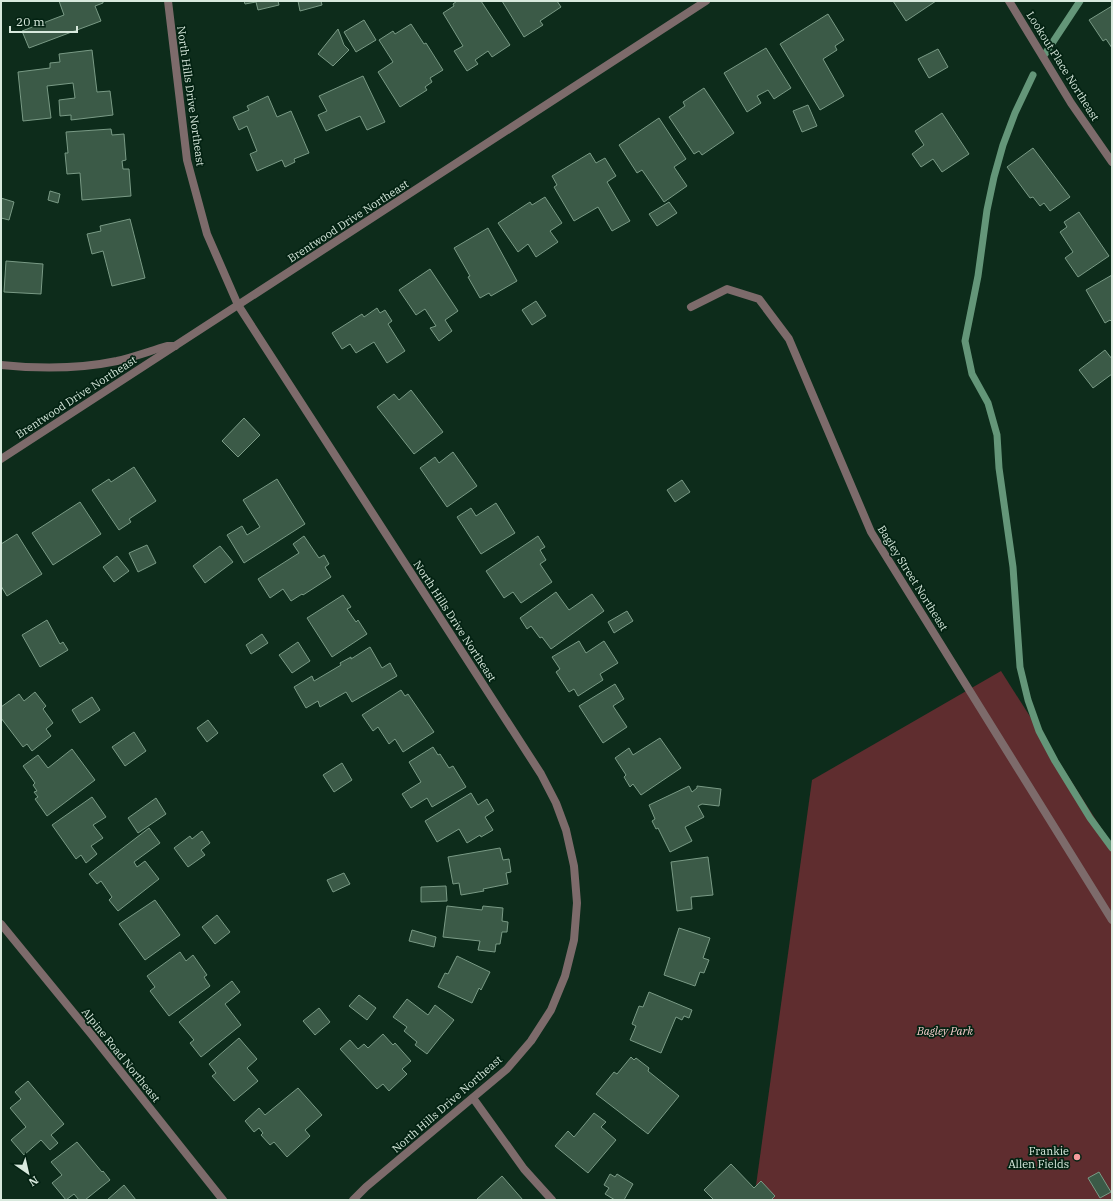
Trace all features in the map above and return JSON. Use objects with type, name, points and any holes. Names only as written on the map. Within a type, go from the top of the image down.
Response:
[{"type":"street","name":"North Hills Drive Northeast","points":[[168,1],[187,160],[207,234],[238,305],[541,774],[556,803],[566,830],[574,866],[577,903],[574,940],[565,976],[551,1010],[531,1041],[507,1069],[366,1187],[354,1200]]},
{"type":"street","name":"Brentwood Drive Northeast","points":[[1,459],[706,1]]},
{"type":"street","name":"Lookout Place Northeast","points":[[1009,1],[1070,103],[1112,162]]},
{"type":"street","name":"Bagley Street Northeast","points":[[691,307],[727,289],[759,299],[789,339],[871,532],[1112,920]]},
{"type":"street","points":[[1,365],[27,368],[69,367],[117,360],[167,346],[176,346]]},
{"type":"street","name":"Alpine Road Northeast","points":[[1,924],[223,1200]]},
{"type":"street","points":[[473,1098],[524,1169],[552,1200]]},
{"type":"green space","name":"Bagley Park","points":[[1001,671],[1112,845],[1112,1200],[754,1200],[812,780]]},
{"type":"building","points":[[59,1],[103,1],[103,3],[95,6],[101,21],[29,48],[22,31],[64,15]]},
{"type":"building","points":[[244,1],[278,1],[279,5],[258,10],[256,2],[245,4]]},
{"type":"building","points":[[298,1],[321,1],[322,5],[300,11]]},
{"type":"building","points":[[457,1],[481,1],[510,45],[492,57],[488,51],[475,60],[478,64],[467,71],[454,51],[463,46],[443,13],[454,6],[453,4]]},
{"type":"building","points":[[502,1],[557,1],[561,7],[540,21],[543,25],[524,37]]},
{"type":"building","points":[[893,1],[936,1],[906,21]]},
{"type":"building","points":[[1112,6],[1112,48],[1106,39],[1103,41],[1089,20]]},
{"type":"building","points":[[828,14],[844,40],[835,46],[837,50],[823,59],[844,96],[820,110],[780,44]]},
{"type":"building","points":[[364,20],[376,40],[356,52],[344,32]]},
{"type":"building","points":[[411,24],[424,44],[426,43],[443,70],[430,78],[432,82],[425,87],[427,90],[400,107],[378,72],[393,62],[379,40],[393,31],[395,34]]},
{"type":"building","points":[[338,29],[344,45],[349,50],[333,66],[318,54]]},
{"type":"building","points":[[766,48],[791,88],[774,99],[768,90],[757,96],[761,103],[747,112],[724,73]]},
{"type":"building","points":[[938,49],[948,67],[929,78],[918,59]]},
{"type":"building","points":[[92,50],[97,92],[110,91],[113,115],[71,120],[71,115],[60,116],[59,100],[75,98],[73,83],[47,86],[51,118],[23,121],[18,72],[50,68],[50,63],[60,62],[59,54]]},
{"type":"building","points":[[363,76],[385,122],[367,130],[360,116],[326,131],[318,115],[327,111],[319,96]]},
{"type":"building","points":[[704,88],[734,133],[702,155],[699,151],[694,154],[669,117],[685,106],[683,102]]},
{"type":"building","points":[[268,96],[277,117],[291,111],[309,153],[294,159],[295,162],[285,167],[282,160],[257,171],[250,154],[257,151],[247,126],[239,130],[233,117],[249,110],[247,106]]},
{"type":"building","points":[[808,105],[817,126],[802,132],[793,111]]},
{"type":"building","points":[[942,113],[969,154],[942,172],[933,159],[921,167],[912,154],[924,145],[915,131]]},
{"type":"building","points":[[659,118],[686,159],[674,167],[687,186],[664,202],[642,170],[637,173],[619,145]]},
{"type":"building","points":[[111,129],[112,135],[124,134],[126,160],[122,161],[123,169],[129,169],[131,196],[82,200],[80,173],[67,174],[65,153],[68,153],[66,132]]},
{"type":"building","points":[[1033,148],[1070,197],[1050,211],[1044,203],[1040,206],[1033,197],[1030,198],[1007,167]]},
{"type":"building","points":[[590,153],[596,163],[605,158],[616,176],[607,182],[630,221],[612,231],[598,207],[574,221],[554,187],[557,185],[552,176]]},
{"type":"building","points":[[50,191],[60,194],[58,203],[48,200]]},
{"type":"building","points":[[545,197],[562,223],[550,231],[558,242],[536,257],[528,244],[518,252],[498,223],[530,202],[532,205]]},
{"type":"building","points":[[1,198],[14,202],[9,220],[1,218]]},
{"type":"building","points":[[669,202],[677,213],[657,226],[649,214]]},
{"type":"building","points":[[1079,212],[1109,256],[1078,277],[1065,258],[1073,252],[1060,232],[1067,227],[1064,222]]},
{"type":"building","points":[[130,219],[145,278],[112,286],[103,251],[92,254],[87,234],[101,231],[100,226]]},
{"type":"building","points":[[488,228],[517,281],[491,296],[489,293],[480,298],[468,277],[470,276],[454,248]]},
{"type":"building","points":[[6,261],[43,264],[41,294],[4,292]]},
{"type":"building","points":[[430,269],[458,311],[445,320],[452,331],[439,341],[430,328],[436,326],[425,309],[416,315],[399,290]]},
{"type":"building","points":[[1112,275],[1112,322],[1110,320],[1105,323],[1086,290]]},
{"type":"building","points":[[536,301],[546,316],[532,325],[522,310]]},
{"type":"building","points":[[377,308],[380,313],[385,310],[392,321],[388,324],[405,351],[387,363],[374,342],[356,353],[350,344],[342,349],[332,333],[362,314],[364,317]]},
{"type":"building","points":[[1105,350],[1112,359],[1112,374],[1093,388],[1079,370]]},
{"type":"building","points":[[411,390],[443,432],[414,454],[377,407],[394,394],[399,400]]},
{"type":"building","points":[[244,418],[260,435],[238,457],[222,441]]},
{"type":"building","points":[[453,452],[477,486],[447,507],[420,468],[435,457],[439,463]]},
{"type":"building","points":[[134,467],[156,501],[129,519],[131,522],[119,530],[92,490],[109,479],[111,482]]},
{"type":"building","points":[[277,479],[305,524],[244,563],[227,535],[242,526],[247,535],[260,527],[243,500]]},
{"type":"building","points":[[682,480],[690,492],[675,502],[667,490]]},
{"type":"building","points":[[80,502],[101,534],[53,565],[32,533]]},
{"type":"building","points":[[496,503],[515,533],[481,554],[457,517],[471,508],[476,516]]},
{"type":"building","points":[[17,534],[42,574],[7,596],[1,586],[1,544]]},
{"type":"building","points":[[304,536],[319,558],[324,555],[329,564],[325,567],[331,577],[291,601],[283,589],[270,598],[258,579],[299,553],[293,544]]},
{"type":"building","points":[[538,536],[545,547],[540,550],[546,560],[540,564],[552,582],[521,603],[513,592],[504,598],[486,571]]},
{"type":"building","points":[[147,545],[156,563],[138,572],[129,553]]},
{"type":"building","points":[[220,546],[233,562],[205,583],[193,566]]},
{"type":"building","points":[[117,556],[129,571],[114,582],[103,567]]},
{"type":"building","points":[[556,592],[569,610],[592,594],[604,611],[551,649],[531,626],[527,629],[520,618]]},
{"type":"building","points":[[343,595],[351,607],[347,609],[356,622],[358,620],[367,634],[332,657],[307,618]]},
{"type":"building","points":[[627,611],[633,621],[614,633],[608,622]]},
{"type":"building","points":[[47,620],[60,644],[63,642],[68,650],[40,667],[22,635]]},
{"type":"building","points":[[262,634],[268,643],[251,654],[246,645]]},
{"type":"building","points":[[579,641],[586,653],[604,641],[618,663],[600,674],[603,680],[578,696],[574,689],[569,692],[556,672],[560,669],[552,657]]},
{"type":"building","points":[[298,642],[310,661],[292,673],[279,655]]},
{"type":"building","points":[[370,647],[382,668],[390,663],[397,676],[352,702],[346,692],[320,707],[318,701],[306,708],[294,687],[312,676],[314,681],[341,665],[340,663],[351,657],[351,659]]},
{"type":"building","points":[[615,684],[624,699],[613,706],[627,727],[603,743],[579,706]]},
{"type":"building","points":[[401,690],[405,696],[408,694],[434,732],[403,752],[395,739],[389,744],[378,727],[373,731],[362,715]]},
{"type":"building","points":[[35,692],[46,706],[43,709],[53,723],[46,729],[51,736],[32,751],[27,744],[23,747],[1,718],[1,707],[19,694],[24,701]]},
{"type":"building","points":[[92,697],[100,710],[80,723],[72,710]]},
{"type":"building","points":[[208,720],[218,733],[207,742],[197,728]]},
{"type":"building","points":[[134,732],[146,751],[125,766],[112,747]]},
{"type":"building","points":[[660,738],[681,768],[641,795],[633,784],[630,787],[624,777],[626,775],[615,758],[629,748],[633,755]]},
{"type":"building","points":[[433,747],[438,755],[440,754],[449,768],[453,766],[466,787],[432,807],[427,798],[411,808],[402,794],[421,782],[409,762]]},
{"type":"building","points":[[72,749],[95,780],[47,816],[35,799],[38,797],[34,792],[37,791],[33,785],[35,783],[23,766],[38,755],[48,768]]},
{"type":"building","points":[[342,763],[352,780],[334,792],[323,775]]},
{"type":"building","points":[[689,786],[692,792],[697,788],[697,786],[721,789],[719,806],[702,804],[698,806],[704,817],[685,827],[692,841],[670,852],[658,828],[656,829],[652,821],[655,819],[649,805]]},
{"type":"building","points":[[471,793],[478,805],[487,799],[494,811],[485,817],[493,830],[481,837],[480,835],[467,843],[459,829],[437,842],[425,821]]},
{"type":"building","points":[[92,797],[106,817],[93,825],[103,838],[91,846],[97,854],[86,863],[81,855],[76,859],[52,825]]},
{"type":"building","points":[[156,798],[166,814],[138,833],[128,818]]},
{"type":"building","points":[[149,828],[160,843],[134,862],[137,867],[145,861],[159,879],[118,911],[109,900],[112,897],[101,881],[97,884],[89,874]]},
{"type":"building","points":[[202,831],[210,843],[201,850],[205,855],[188,867],[174,848],[190,836],[192,839]]},
{"type":"building","points":[[500,848],[503,860],[509,859],[511,872],[506,873],[508,884],[483,889],[484,891],[461,895],[459,883],[453,884],[448,857]]},
{"type":"building","points":[[708,857],[713,895],[691,897],[692,909],[677,911],[671,862]]},
{"type":"building","points":[[344,873],[350,884],[333,892],[327,880]]},
{"type":"building","points":[[446,886],[447,901],[421,902],[421,887]]},
{"type":"building","points":[[155,900],[180,935],[145,960],[119,924]]},
{"type":"building","points":[[447,906],[482,910],[483,906],[503,908],[502,921],[508,922],[507,932],[502,932],[500,944],[496,944],[495,952],[478,950],[480,941],[443,937]]},
{"type":"building","points":[[217,915],[230,932],[215,944],[202,927]]},
{"type":"building","points":[[679,928],[710,938],[703,958],[709,960],[704,973],[700,972],[695,986],[664,975]]},
{"type":"building","points":[[412,930],[436,937],[434,947],[409,941]]},
{"type":"building","points":[[180,952],[186,961],[193,955],[207,975],[204,977],[210,986],[169,1016],[150,991],[155,987],[147,976]]},
{"type":"building","points":[[457,956],[490,972],[481,990],[479,988],[472,1003],[438,987],[445,973],[448,974]]},
{"type":"building","points":[[232,981],[240,992],[225,1004],[241,1025],[201,1057],[190,1043],[194,1040],[179,1022]]},
{"type":"building","points":[[649,992],[692,1010],[689,1018],[684,1016],[682,1020],[676,1017],[661,1053],[630,1040],[636,1026],[632,1024],[639,1006],[643,1007]]},
{"type":"building","points":[[359,995],[376,1008],[367,1020],[349,1006]]},
{"type":"building","points":[[407,999],[428,1015],[435,1005],[454,1020],[427,1054],[415,1045],[417,1042],[404,1031],[407,1027],[393,1017]]},
{"type":"building","points":[[319,1008],[330,1022],[315,1035],[303,1021]]},
{"type":"building","points":[[383,1034],[393,1045],[395,1043],[411,1061],[402,1069],[407,1074],[389,1091],[383,1084],[377,1089],[340,1049],[350,1040],[358,1049],[364,1044],[368,1048]]},
{"type":"building","points":[[239,1038],[257,1059],[247,1068],[258,1081],[234,1101],[212,1076],[216,1073],[209,1064]]},
{"type":"building","points":[[631,1057],[634,1060],[636,1058],[649,1068],[648,1071],[679,1096],[648,1134],[596,1094],[614,1072],[617,1074]]},
{"type":"building","points":[[28,1081],[64,1124],[51,1135],[58,1143],[50,1150],[41,1140],[24,1155],[11,1140],[26,1127],[10,1108],[21,1099],[15,1092]]},
{"type":"building","points":[[298,1088],[322,1115],[305,1130],[310,1136],[287,1157],[274,1142],[270,1145],[261,1135],[263,1133],[259,1128],[254,1132],[245,1121],[259,1108],[265,1115]]},
{"type":"building","points":[[594,1113],[606,1122],[601,1127],[616,1140],[588,1173],[555,1146],[568,1131],[574,1137]]},
{"type":"building","points":[[77,1142],[110,1180],[85,1200],[79,1200],[74,1194],[66,1200],[52,1183],[62,1175],[51,1162]]},
{"type":"building","points":[[731,1164],[754,1188],[761,1181],[775,1196],[771,1200],[714,1200],[704,1190]]},
{"type":"building","points":[[1099,1172],[1111,1192],[1100,1198],[1088,1178]]},
{"type":"building","points":[[610,1174],[615,1177],[617,1174],[633,1184],[624,1200],[615,1200],[605,1194],[609,1188],[604,1185]]},
{"type":"building","points":[[502,1176],[523,1200],[476,1200]]},
{"type":"building","points":[[124,1185],[136,1200],[107,1200]]},
{"type":"waterway","points":[[1045,54],[1080,1]]},
{"type":"waterway","points":[[1033,75],[1015,113],[1003,145],[994,177],[987,210],[978,276],[965,341],[972,374],[988,403],[997,435],[999,468],[1013,567],[1020,667],[1028,700],[1039,731],[1055,761],[1090,818],[1112,848]]},
{"type":"place","name":"Frankie Allen Fields","points":[[1077,1157]]}]
